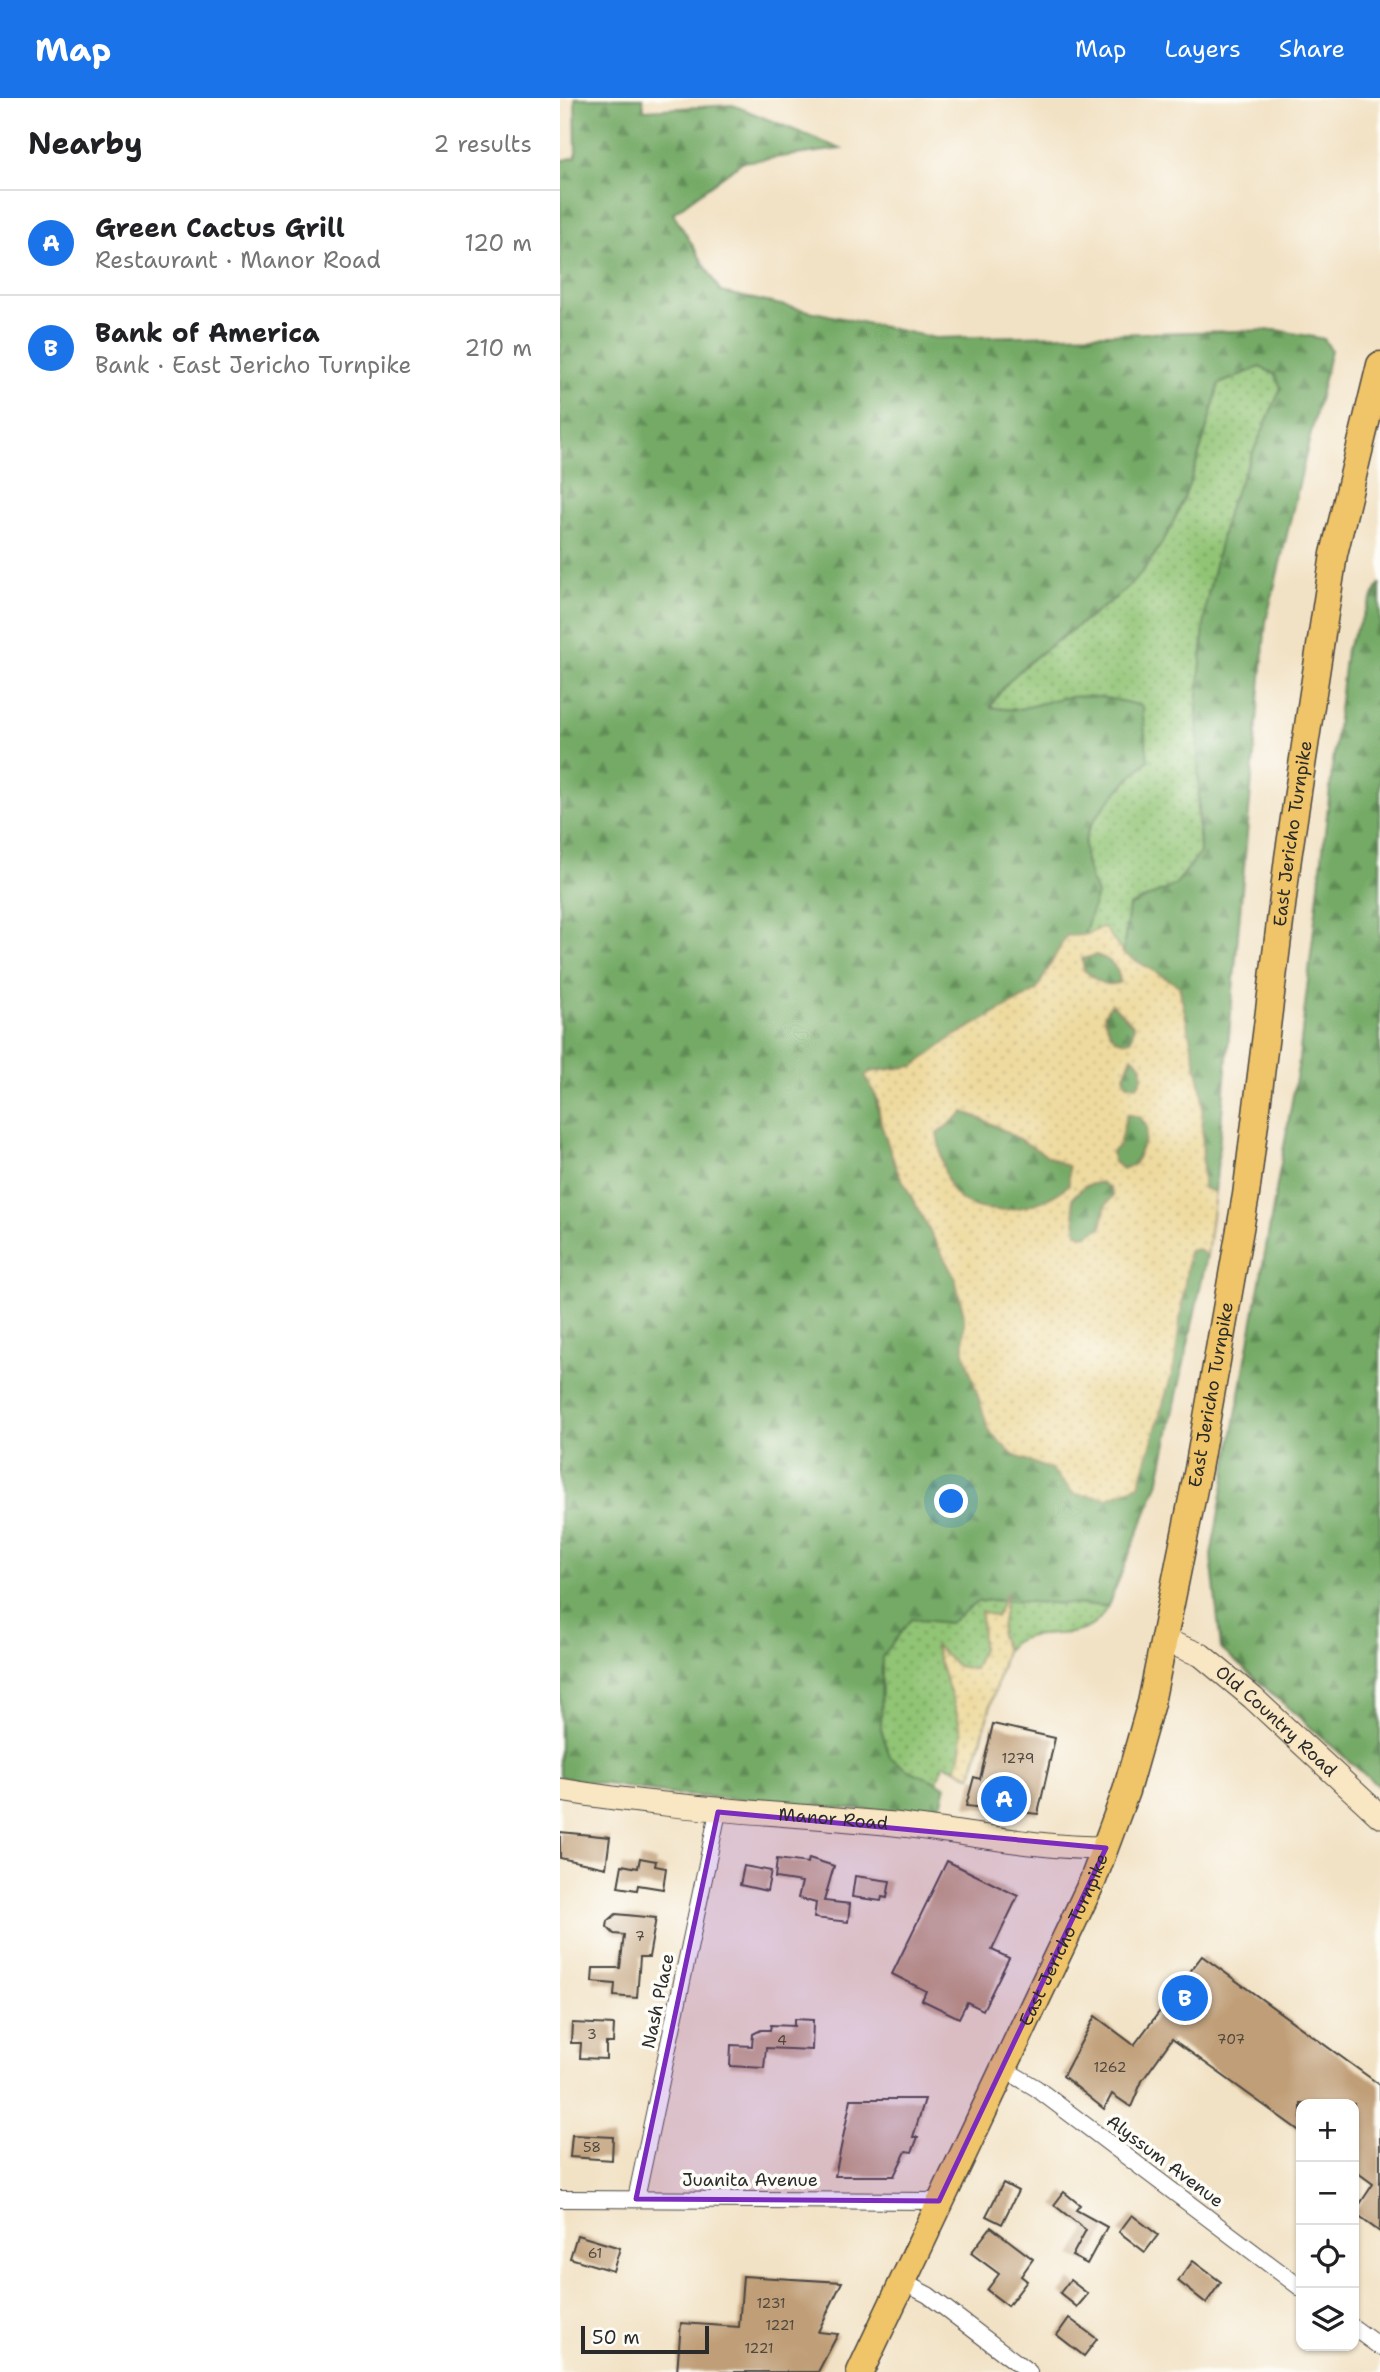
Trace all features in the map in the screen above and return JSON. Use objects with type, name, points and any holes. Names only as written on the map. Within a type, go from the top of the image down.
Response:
[{"type":"main road","name":"East Jericho Turnpike","points":[[860,2372],[1106,1848],[1144,1728],[1164,1640],[1246,1195],[1288,858],[1334,554],[1380,365]]},
{"type":"street","name":"Old Country Road","points":[[1164,1640],[1201,1655],[1253,1698],[1380,1816]]},
{"type":"street","name":"Manor Road","points":[[560,1790],[718,1812],[893,1824],[1056,1847],[1106,1848]]},
{"type":"street","name":"Nash Place","points":[[636,2199],[718,1812]]},
{"type":"street","name":"Alyssum Avenue","points":[[1004,2069],[1036,2088],[1296,2284]]},
{"type":"street","name":"Juanita Avenue","points":[[560,2199],[939,2201]]},
{"type":"street","points":[[901,2281],[928,2295],[1029,2372]]},
{"type":"street","points":[[1359,2332],[1380,2347]]},
{"type":"highlighted area","points":[[718,1812],[1106,1848],[939,2201],[636,2199]]},
{"type":"green space","points":[[575,98],[643,98],[644,110],[733,105],[841,149],[742,162],[673,213],[721,292],[935,338],[1277,330],[1324,339],[1331,350],[1266,622],[1215,1192],[1203,1188],[1202,1093],[1179,986],[1123,953],[1129,906],[1175,885],[1200,853],[1197,707],[1206,603],[1228,509],[1281,388],[1275,374],[1260,367],[1219,384],[1187,490],[1164,540],[1149,563],[1115,598],[1017,673],[1002,689],[991,707],[1019,709],[1061,698],[1082,696],[1142,706],[1148,760],[1102,810],[1085,841],[1088,869],[1097,894],[1084,935],[1053,959],[1036,991],[954,1036],[914,1066],[870,1071],[881,1124],[897,1170],[955,1278],[964,1315],[964,1352],[1013,1455],[1052,1470],[1074,1494],[1184,1280],[1189,1251],[1198,1249],[1207,1256],[1158,1484],[1108,1606],[992,1600],[977,1602],[950,1623],[911,1619],[882,1657],[881,1729],[890,1757],[906,1769],[946,1786],[942,1802],[931,1815],[669,1794],[560,1777],[560,161],[576,157]]},
{"type":"green space","points":[[1259,367],[1275,374],[1282,388],[1228,509],[1197,811],[1200,853],[1175,885],[1129,907],[1123,953],[1104,928],[1084,935],[1096,894],[1086,862],[1085,841],[1102,810],[1148,760],[1061,698],[1021,711],[990,707],[1017,673],[1115,598],[1149,563],[1164,540],[1187,490],[1219,384]]},
{"type":"green space","points":[[1380,583],[1380,1788],[1221,1649],[1211,1556],[1298,1067],[1346,649]]},
{"type":"green space","points":[[1096,955],[1113,964],[1120,982],[1105,984],[1084,970],[1082,959]]},
{"type":"green space","points":[[1111,1003],[1134,1026],[1131,1040],[1120,1041],[1112,1035],[1104,1015]]},
{"type":"green space","points":[[1133,1056],[1142,1066],[1142,1078],[1137,1086],[1127,1084],[1124,1076]]},
{"type":"green space","points":[[964,1112],[1070,1167],[1069,1184],[1045,1200],[1012,1209],[979,1208],[965,1202],[954,1193],[947,1180],[937,1134]]},
{"type":"green space","points":[[1127,1114],[1140,1117],[1147,1127],[1145,1140],[1133,1165],[1122,1169],[1113,1161],[1112,1152],[1119,1145]]},
{"type":"green space","points":[[1101,1182],[1110,1189],[1113,1196],[1106,1205],[1101,1227],[1086,1236],[1076,1233],[1072,1199],[1084,1186]]},
{"type":"green space","points":[[992,1600],[1108,1606],[1096,1622],[1083,1630],[1025,1637],[1006,1650],[971,1776],[944,1764],[937,1782],[906,1769],[890,1757],[881,1729],[882,1657],[911,1619],[949,1623],[977,1602]]},
{"type":"sand","points":[[1104,927],[1123,953],[1179,986],[1202,1093],[1203,1188],[1215,1192],[1207,1256],[1198,1249],[1189,1251],[1174,1367],[1139,1485],[1108,1498],[1074,1494],[1052,1470],[1013,1455],[989,1431],[964,1352],[964,1315],[955,1278],[897,1170],[881,1124],[877,1098],[865,1076],[870,1072],[914,1066],[954,1036],[1036,991],[1066,936],[1084,935]],"holes":[[[1096,955],[1106,959],[1116,968],[1120,982],[1105,984],[1096,980],[1084,970],[1082,959]],[[1111,1003],[1134,1026],[1131,1040],[1120,1041],[1110,1031],[1104,1015]],[[1132,1056],[1142,1066],[1142,1078],[1137,1086],[1127,1084],[1124,1076]],[[964,1112],[1069,1167],[1069,1184],[1059,1193],[1029,1206],[995,1210],[979,1208],[965,1202],[954,1193],[945,1172],[937,1134]],[[1127,1114],[1140,1117],[1147,1127],[1145,1140],[1134,1165],[1122,1169],[1113,1161],[1112,1152],[1119,1145]],[[1101,1182],[1110,1189],[1113,1196],[1106,1205],[1101,1227],[1086,1236],[1077,1233],[1072,1198],[1084,1186]]]},
{"type":"sand","points":[[1007,1591],[1000,1635],[1006,1650],[971,1776],[955,1769],[960,1755],[959,1723],[935,1645],[957,1666],[974,1669],[982,1649],[981,1611],[996,1617]]},
{"type":"building","points":[[993,1724],[1055,1738],[1038,1814],[966,1806],[974,1777],[980,1779]]},
{"type":"building","points":[[560,1832],[610,1837],[606,1868],[560,1858]]},
{"type":"building","points":[[640,1858],[656,1861],[655,1866],[666,1868],[663,1889],[638,1885],[637,1890],[618,1887],[622,1865],[638,1868]]},
{"type":"building","points":[[809,1858],[834,1866],[824,1901],[850,1904],[848,1922],[814,1918],[816,1903],[798,1898],[802,1882],[775,1878],[777,1859],[808,1863]]},
{"type":"building","points":[[947,1861],[1018,1896],[992,1950],[1009,1958],[983,2010],[967,2002],[959,2018],[922,2000],[926,1991],[892,1974]]},
{"type":"building","points":[[744,1866],[771,1871],[767,1891],[740,1885]]},
{"type":"building","points":[[855,1876],[890,1881],[887,1898],[882,1897],[881,1901],[852,1897]]},
{"type":"building","points":[[616,1914],[656,1918],[649,1957],[640,1957],[637,1998],[614,1996],[615,1984],[592,1982],[593,1968],[620,1968],[624,1935],[614,1934],[607,1927],[608,1921]]},
{"type":"building","points":[[1202,1956],[1380,2085],[1380,2232],[1359,2217],[1359,2205],[1373,2184],[1359,2174],[1359,2099],[1296,2099],[1296,2128],[1172,2039],[1142,2081],[1131,2107],[1112,2094],[1104,2109],[1063,2076],[1095,2016],[1134,2045]]},
{"type":"building","points":[[794,2019],[813,2020],[812,2050],[766,2048],[764,2068],[730,2066],[731,2045],[752,2046],[753,2034],[770,2030],[771,2025],[794,2026]]},
{"type":"building","points":[[572,2023],[614,2025],[613,2043],[606,2043],[606,2059],[580,2058],[581,2043],[571,2043]]},
{"type":"building","points":[[851,2099],[925,2099],[913,2137],[918,2137],[912,2152],[906,2151],[894,2176],[835,2176]]},
{"type":"building","points":[[572,2135],[613,2137],[612,2160],[570,2157]]},
{"type":"building","points":[[1003,2183],[1018,2191],[1002,2224],[986,2216]]},
{"type":"building","points":[[1064,2192],[1080,2205],[1076,2210],[1107,2227],[1087,2264],[1072,2256],[1086,2230],[1054,2205]]},
{"type":"building","points":[[1132,2215],[1158,2235],[1145,2252],[1119,2232]]},
{"type":"building","points":[[991,2227],[1033,2259],[1021,2276],[1027,2281],[1008,2306],[987,2290],[999,2274],[971,2253]]},
{"type":"building","points":[[577,2235],[620,2248],[613,2271],[570,2258]]},
{"type":"building","points":[[1193,2261],[1221,2282],[1206,2303],[1178,2281]]},
{"type":"building","points":[[743,2276],[842,2282],[818,2332],[838,2334],[818,2372],[677,2372],[681,2323],[739,2327]]},
{"type":"building","points":[[1070,2280],[1088,2294],[1077,2307],[1060,2293]]},
{"type":"building","points":[[1069,2318],[1097,2339],[1084,2356],[1057,2335]]},
{"type":"place","name":"Green Cactus Grill","points":[[1004,1799]]},
{"type":"place","name":"Bank of America","points":[[1185,1998]]}]
